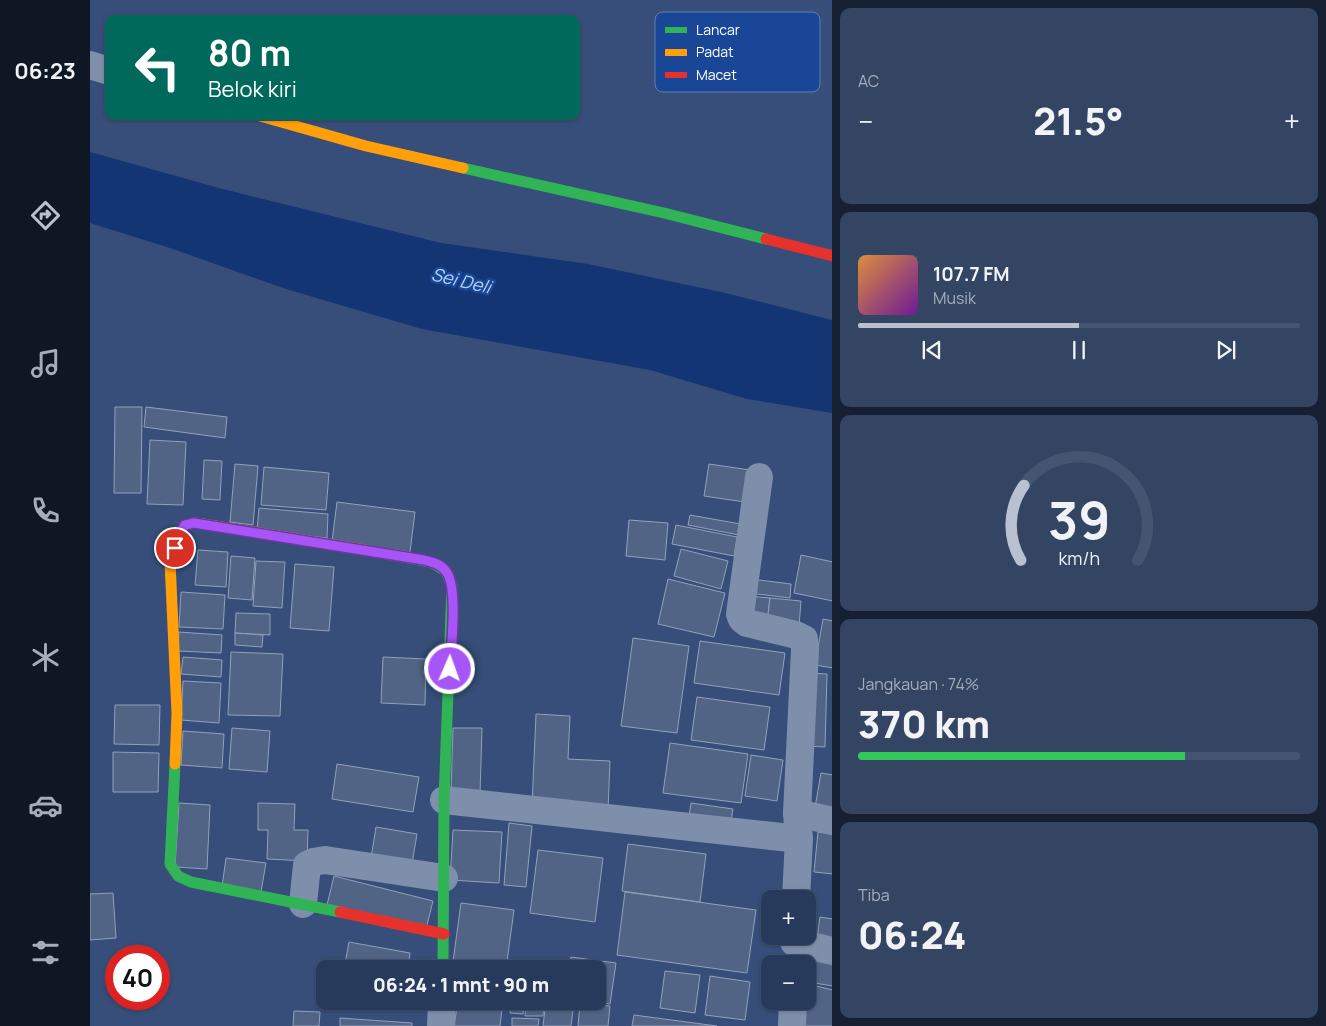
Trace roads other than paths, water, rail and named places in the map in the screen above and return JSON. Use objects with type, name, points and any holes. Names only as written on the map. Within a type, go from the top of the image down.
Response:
[{"type":"street","points":[[90,65],[105,70]]},
{"type":"street","points":[[274,120],[366,146],[664,212],[832,256]]},
{"type":"street","points":[[759,477],[740,614],[747,623],[796,635],[804,640],[796,890]]},
{"type":"street","points":[[443,960],[444,934],[444,800],[453,594],[452,581],[446,570],[438,564],[424,560],[203,524],[185,525],[180,533],[170,562],[177,713],[170,864],[173,872],[178,877],[190,882],[444,934]]},
{"type":"street","points":[[444,800],[798,826],[832,821]]},
{"type":"street","points":[[303,904],[307,865],[313,862],[325,860],[444,878]]},
{"type":"street","points":[[794,947],[832,951]]},
{"type":"street","points":[[441,1026],[442,1010]]},
{"type":"street","points":[[792,1026],[793,1010]]},
{"type":"water","name":"Sei Deli","points":[[90,152],[219,188],[441,243],[588,264],[721,292],[832,320],[832,413],[747,399],[650,370],[422,329],[286,289],[170,248],[90,223]]}]
